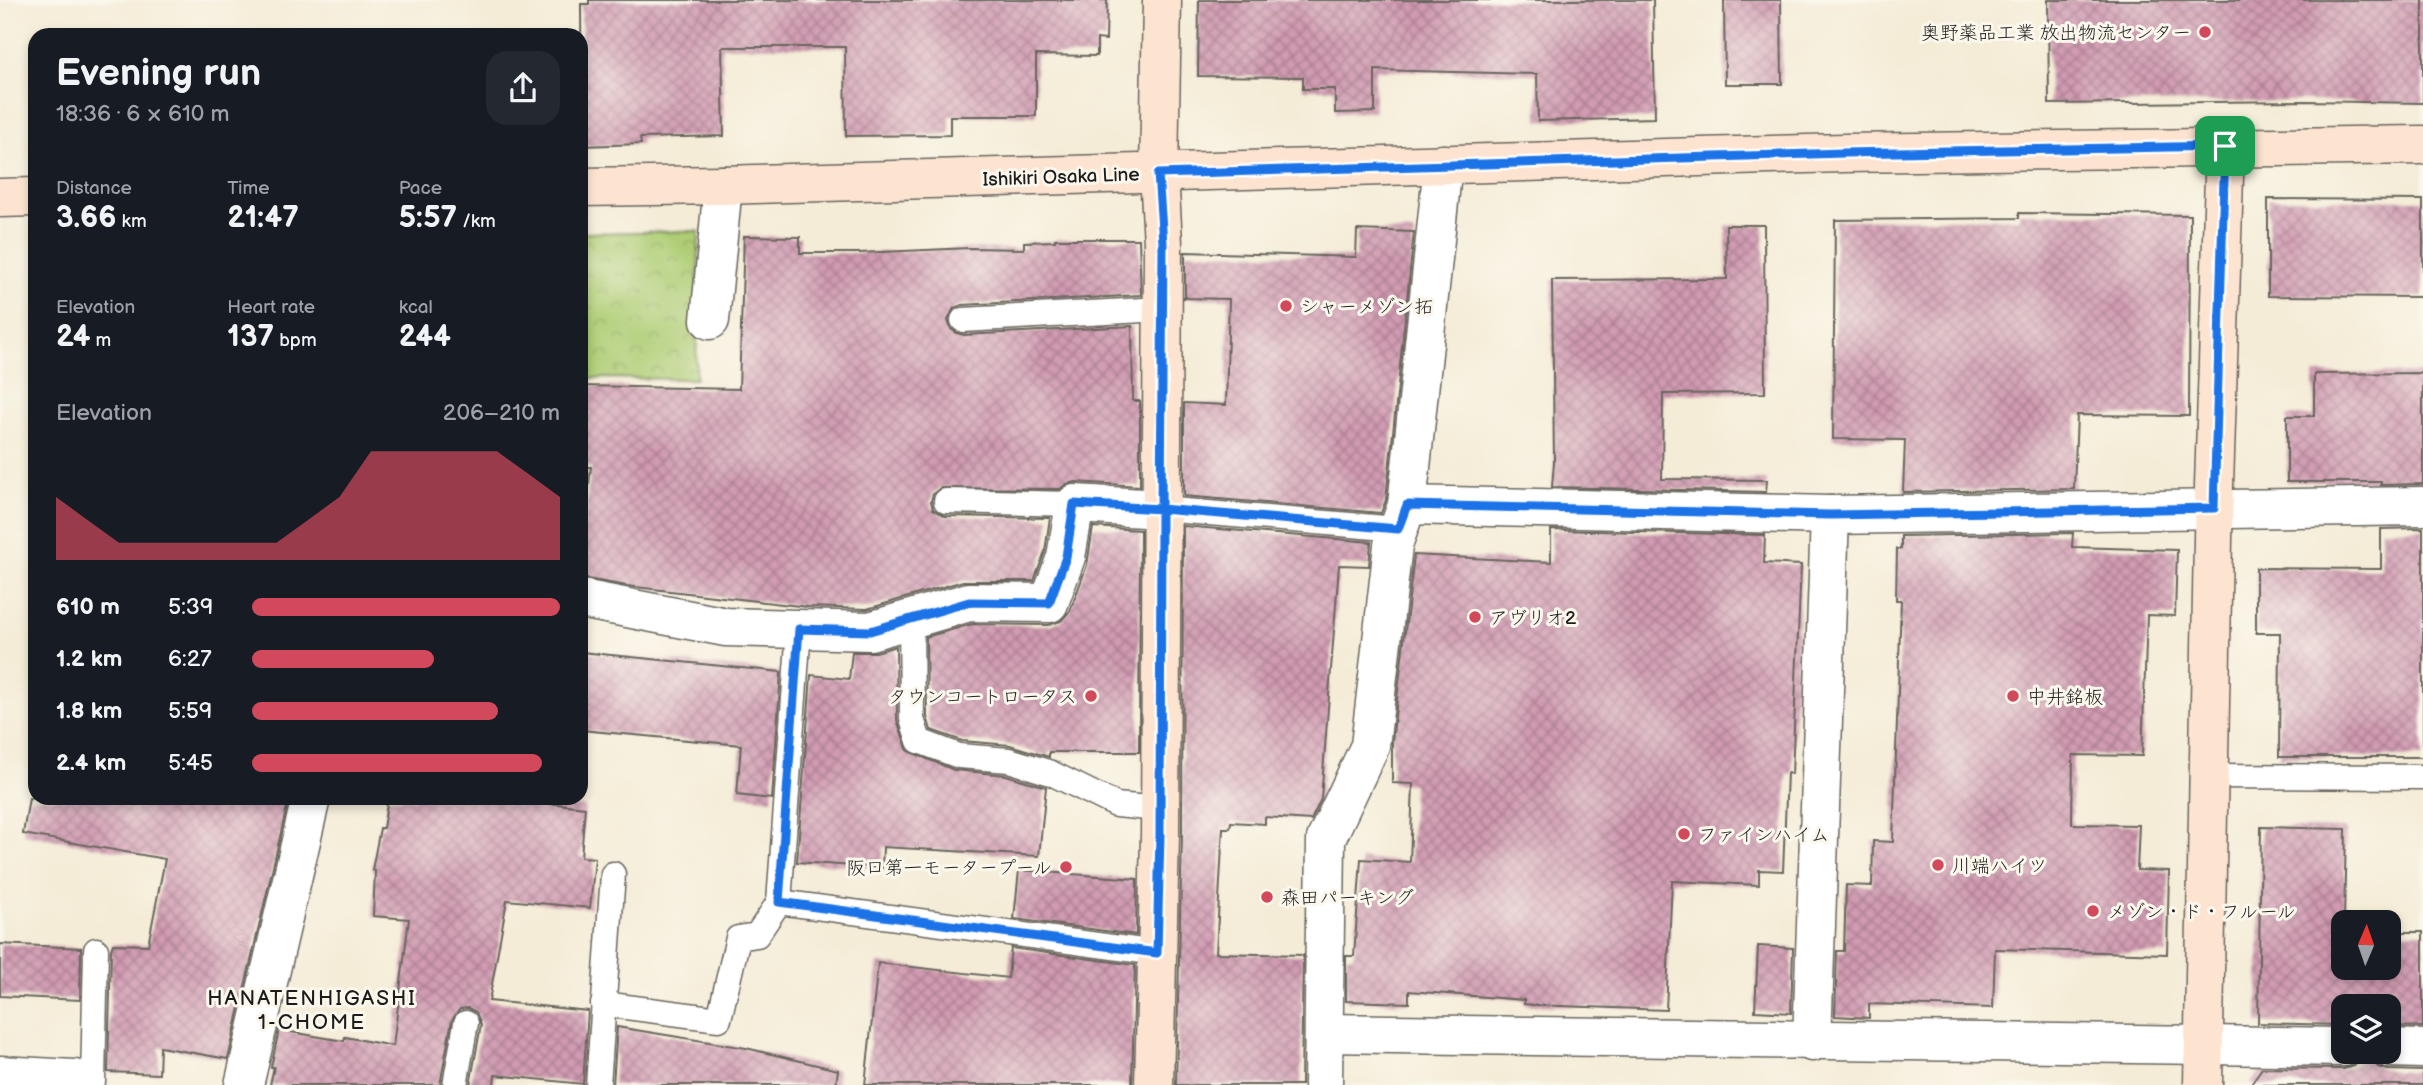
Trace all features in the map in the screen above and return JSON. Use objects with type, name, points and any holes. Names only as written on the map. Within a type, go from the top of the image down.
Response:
[{"type":"main road","points":[[1154,1085],[1159,809],[1163,243],[1158,174],[1162,0]]},
{"type":"main road","name":"Ishikiri Osaka Line","points":[[588,187],[723,186],[1443,164],[2225,146],[2423,145]]},
{"type":"main road","points":[[2203,1085],[2214,508],[2225,146]]},
{"type":"main road","points":[[0,198],[28,197]]},
{"type":"street","points":[[1323,1085],[1326,839],[1370,746],[1393,545],[1403,517],[1443,164]]},
{"type":"street","points":[[710,320],[723,186]]},
{"type":"street","points":[[588,600],[726,627],[870,631],[969,602],[1049,603],[1066,557],[1074,504],[1161,509]]},
{"type":"street","points":[[1403,517],[1830,515],[2423,506]]},
{"type":"street","points":[[1812,1042],[1830,515]]},
{"type":"street","points":[[244,1085],[309,805]]},
{"type":"street","points":[[1324,1033],[1812,1042],[2331,1047]]},
{"type":"street","points":[[2401,1048],[2423,1049]]},
{"type":"street","points":[[0,1074],[94,1082]]},
{"type":"lane","points":[[963,320],[1162,309]]},
{"type":"lane","points":[[946,501],[1074,504]]},
{"type":"lane","points":[[1161,509],[1403,517]]},
{"type":"lane","points":[[911,619],[912,719],[919,741],[958,756],[1009,760],[1051,773],[1116,805],[1159,809]]},
{"type":"lane","points":[[603,1004],[719,1019],[738,938],[757,935],[779,902],[799,629]]},
{"type":"lane","points":[[2209,776],[2423,777]]},
{"type":"lane","points":[[598,1085],[613,874]]},
{"type":"lane","points":[[779,902],[1157,953]]},
{"type":"lane","points":[[94,1082],[96,950]]},
{"type":"lane","points":[[455,1085],[466,1023]]},
{"type":"green space","points":[[699,231],[696,379],[588,378],[588,233]]},
{"type":"building","points":[[589,0],[1107,0],[1106,40],[1097,39],[1097,56],[1036,55],[1036,116],[950,116],[950,135],[846,136],[845,47],[722,47],[724,136],[640,138],[641,144],[588,146],[588,28],[581,28],[581,4],[589,4]]},
{"type":"building","points":[[1199,0],[1653,0],[1655,118],[1538,121],[1537,74],[1375,70],[1375,112],[1335,113],[1335,89],[1303,89],[1303,77],[1198,76]]},
{"type":"building","points":[[1724,0],[1781,0],[1782,84],[1725,84]]},
{"type":"building","points":[[2048,0],[2423,0],[2423,103],[2306,101],[2049,104]]},
{"type":"building","points":[[2268,199],[2423,200],[2423,297],[2268,296]]},
{"type":"building","points":[[2019,213],[2190,215],[2189,416],[2077,415],[2074,489],[1903,492],[1905,440],[1833,439],[1835,220],[2019,218]]},
{"type":"building","points":[[1726,225],[1764,225],[1765,393],[1663,394],[1662,479],[1767,480],[1766,492],[1552,487],[1552,280],[1727,279]]},
{"type":"building","points":[[1357,230],[1414,232],[1386,500],[1381,513],[1184,496],[1184,403],[1226,405],[1229,299],[1185,298],[1185,252],[1356,257]]},
{"type":"building","points":[[744,236],[800,237],[800,253],[1024,249],[1024,242],[1055,239],[1139,239],[1141,295],[962,305],[954,308],[948,320],[951,329],[964,335],[1132,326],[1133,401],[1140,401],[1140,486],[1076,482],[1060,489],[940,488],[933,494],[933,509],[945,516],[1050,518],[1045,551],[1034,581],[963,581],[867,609],[808,607],[588,579],[588,492],[591,467],[588,467],[588,386],[739,389]]},
{"type":"building","points":[[2423,373],[2423,484],[2287,482],[2287,416],[2314,416],[2314,374]]},
{"type":"building","points":[[1183,526],[1371,542],[1369,566],[1339,565],[1321,799],[1311,820],[1265,817],[1265,824],[1231,822],[1230,828],[1223,828],[1216,953],[1303,955],[1301,1085],[1176,1085],[1182,835]]},
{"type":"building","points":[[1093,527],[1140,530],[1139,752],[1049,752],[1049,757],[1010,745],[962,741],[931,730],[927,717],[926,637],[972,624],[1049,625],[1061,621],[1070,611],[1087,565]]},
{"type":"building","points":[[2423,528],[2423,757],[2279,757],[2280,633],[2256,633],[2256,568],[2381,569],[2381,529]]},
{"type":"building","points":[[1551,530],[1765,535],[1764,563],[1801,565],[1792,774],[1787,773],[1783,871],[1759,870],[1759,885],[1672,881],[1666,1010],[1534,1005],[1524,1004],[1524,1000],[1409,991],[1409,1003],[1346,1001],[1346,956],[1354,956],[1361,859],[1410,862],[1413,784],[1392,783],[1392,742],[1414,555],[1551,562]]},
{"type":"building","points":[[2073,533],[2072,547],[2177,550],[2175,616],[2147,615],[2142,756],[2073,755],[2072,824],[2139,825],[2137,870],[2169,871],[2167,954],[1995,949],[1993,1008],[1869,1004],[1869,1018],[1835,1016],[1837,951],[1844,951],[1846,885],[1872,886],[1873,841],[1893,842],[1901,600],[1896,600],[1897,549],[1901,549],[1901,536]]},
{"type":"building","points":[[896,646],[897,720],[908,751],[954,770],[1006,775],[1046,787],[1039,856],[883,847],[882,868],[797,862],[811,675],[849,679],[852,652],[876,652]]},
{"type":"building","points":[[588,653],[781,672],[772,799],[737,795],[741,745],[588,731]]},
{"type":"building","points":[[28,804],[287,805],[228,1059],[160,1047],[159,1074],[108,1072],[111,950],[113,944],[148,945],[165,859],[23,834]]},
{"type":"building","points":[[387,805],[585,807],[581,857],[595,858],[590,908],[507,900],[489,1001],[588,1011],[583,1084],[495,1075],[494,1085],[470,1085],[481,1025],[476,1012],[468,1008],[460,1009],[452,1020],[440,1085],[270,1085],[279,1030],[344,1041],[345,1037],[393,1046],[409,919],[373,916],[375,871],[372,870],[380,828],[383,828]]},
{"type":"building","points":[[2261,827],[2346,829],[2344,910],[2331,910],[2331,980],[2401,980],[2401,932],[2423,932],[2423,1027],[2401,1026],[2401,994],[2331,994],[2331,1025],[2258,1023]]},
{"type":"building","points":[[1019,870],[1137,879],[1136,935],[1014,919]]},
{"type":"building","points":[[0,944],[81,948],[80,1000],[0,996]]},
{"type":"building","points":[[1758,946],[1793,948],[1791,1013],[1755,1011]]},
{"type":"building","points":[[1011,948],[1135,965],[1132,1085],[865,1085],[878,963],[1008,978]]},
{"type":"building","points":[[617,1027],[746,1048],[838,1070],[836,1085],[613,1085]]},
{"type":"building","points":[[2375,1064],[2388,1070],[2423,1071],[2423,1085],[2250,1085],[2262,1068],[2343,1069]]},
{"type":"place","name":"奥野薬品工業 放出物流センター","points":[[2205,32]]},
{"type":"place","name":"シャーメゾン拓","points":[[1286,306]]},
{"type":"place","name":"アヴリオ2","points":[[1475,617]]},
{"type":"place","name":"タウンコートロータス","points":[[1091,696]]},
{"type":"place","name":"中井銘板","points":[[2013,696]]},
{"type":"place","name":"ファインハイム","points":[[1684,834]]},
{"type":"place","name":"川端ハイツ","points":[[1938,865]]},
{"type":"place","name":"阪口第一モータープール","points":[[1066,867]]},
{"type":"place","name":"森田パーキング","points":[[1267,897]]},
{"type":"place","name":"メゾン・ド・フルール","points":[[2093,911]]},
{"type":"district","name":"HANATENHIGASHI 1-CHOME","points":[[312,1010]]},
{"type":"route","points":[[2225,146],[1844,153],[1158,174],[1163,243],[1161,509],[1074,504],[1066,557],[1049,603],[969,602],[870,631],[799,629],[779,902],[1157,953],[1161,509],[1398,529],[1407,505],[1830,515],[2214,508],[2225,146]]}]
